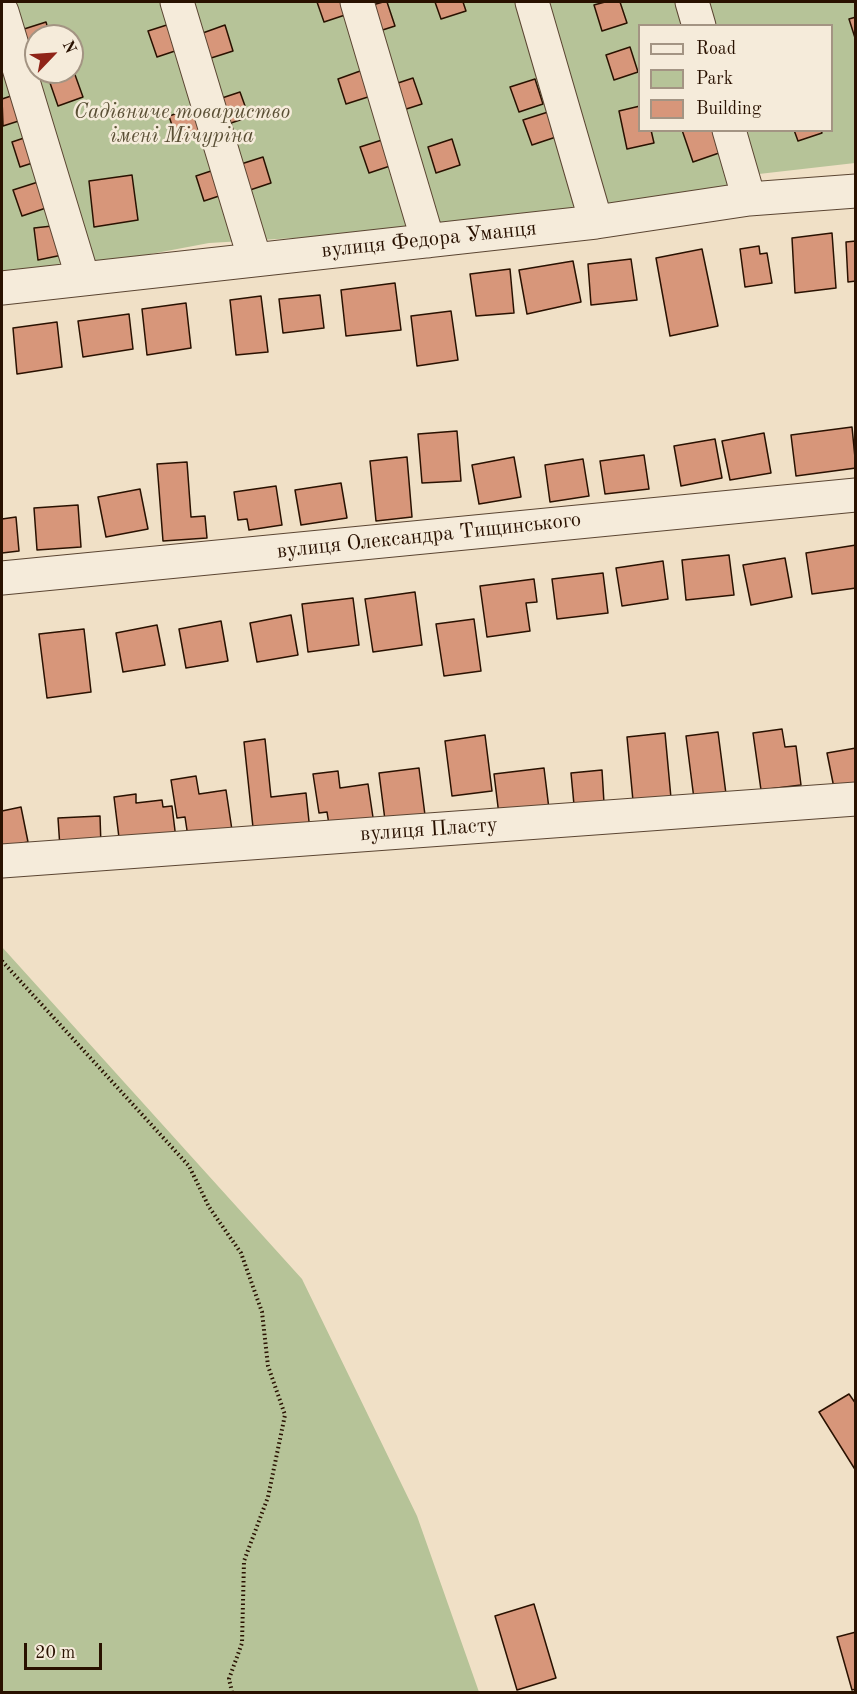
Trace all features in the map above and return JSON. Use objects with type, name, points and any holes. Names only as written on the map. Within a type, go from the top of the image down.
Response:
[{"type":"street","points":[[177,2],[255,260]]},
{"type":"street","points":[[357,2],[428,241]]},
{"type":"street","points":[[532,2],[596,222]]},
{"type":"street","points":[[693,2],[698,24]]},
{"type":"street","points":[[2,12],[83,279]]},
{"type":"street","points":[[730,132],[749,199]]},
{"type":"street","name":"вулиця Федора Уманця","points":[[2,288],[596,222],[749,199],[855,190]]},
{"type":"street","name":"вулиця Олександра Тищинського","points":[[2,578],[855,495]]},
{"type":"street","name":"вулиця Пласту","points":[[2,861],[855,800]]},
{"type":"path","points":[[2,961],[189,1166],[209,1207],[241,1253],[262,1312],[268,1366],[285,1415],[268,1497],[244,1562],[242,1644],[229,1679],[232,1692]]},
{"type":"green space","name":"Садівниче товариство імені Мічуріна","points":[[2,2],[855,2],[855,163],[750,175],[732,197],[449,229],[209,243],[2,282]]},
{"type":"green space","points":[[2,947],[302,1279],[417,1516],[479,1692],[2,1692]]},
{"type":"building","points":[[317,2],[344,2],[348,14],[324,22]]},
{"type":"building","points":[[387,2],[395,26],[370,34],[362,8]]},
{"type":"building","points":[[435,2],[463,2],[466,11],[441,19]]},
{"type":"building","points":[[620,2],[627,23],[602,31],[594,5]]},
{"type":"building","points":[[856,17],[856,41],[849,19]]},
{"type":"building","points":[[173,23],[181,49],[157,57],[148,31]]},
{"type":"building","points":[[225,25],[233,51],[208,59],[200,34]]},
{"type":"building","points":[[630,47],[638,72],[614,80],[606,55]]},
{"type":"building","points":[[363,70],[371,96],[346,104],[338,79]]},
{"type":"building","points":[[413,78],[422,104],[397,112],[389,86]]},
{"type":"building","points":[[535,79],[543,104],[519,112],[510,87]]},
{"type":"building","points":[[50,84],[78,84],[83,97],[58,106]]},
{"type":"building","points":[[240,92],[249,117],[225,125],[216,100]]},
{"type":"building","points":[[20,93],[28,118],[3,126],[2,99]]},
{"type":"building","points":[[638,106],[638,132],[651,132],[654,143],[627,149],[619,111]]},
{"type":"building","points":[[193,108],[202,133],[177,141],[169,116]]},
{"type":"building","points":[[548,112],[556,137],[532,145],[523,120]]},
{"type":"building","points":[[683,132],[723,132],[725,140],[716,143],[719,153],[693,162]]},
{"type":"building","points":[[795,132],[822,132],[822,133],[798,141]]},
{"type":"building","points":[[36,134],[45,159],[20,167],[12,142]]},
{"type":"building","points":[[385,139],[393,165],[369,173],[360,147]]},
{"type":"building","points":[[452,139],[460,165],[436,173],[428,147]]},
{"type":"building","points":[[263,157],[271,183],[247,191],[238,165]]},
{"type":"building","points":[[220,168],[228,193],[204,201],[196,176]]},
{"type":"building","points":[[132,175],[138,220],[94,227],[89,181]]},
{"type":"building","points":[[38,182],[46,208],[22,216],[13,190]]},
{"type":"building","points":[[61,225],[67,254],[38,260],[34,228]]},
{"type":"building","points":[[832,233],[836,288],[795,293],[792,238]]},
{"type":"building","points":[[856,241],[856,281],[848,282],[846,242]]},
{"type":"building","points":[[759,246],[760,254],[767,253],[772,283],[745,287],[740,249]]},
{"type":"building","points":[[702,249],[718,326],[670,336],[656,258]]},
{"type":"building","points":[[631,259],[637,300],[591,305],[588,264]]},
{"type":"building","points":[[573,261],[581,302],[527,314],[519,270]]},
{"type":"building","points":[[510,269],[514,313],[476,316],[470,274]]},
{"type":"building","points":[[395,283],[401,330],[346,336],[341,290]]},
{"type":"building","points":[[320,295],[324,328],[283,333],[279,299]]},
{"type":"building","points":[[261,296],[268,352],[236,355],[230,300]]},
{"type":"building","points":[[186,303],[191,348],[147,355],[142,309]]},
{"type":"building","points":[[451,311],[458,360],[417,366],[411,316]]},
{"type":"building","points":[[129,314],[133,349],[83,357],[78,321]]},
{"type":"building","points":[[57,322],[62,367],[17,374],[13,328]]},
{"type":"building","points":[[852,427],[856,468],[796,476],[791,435]]},
{"type":"building","points":[[457,431],[461,481],[422,483],[418,434]]},
{"type":"building","points":[[764,433],[771,473],[730,480],[722,441]]},
{"type":"building","points":[[715,439],[722,478],[681,486],[674,446]]},
{"type":"building","points":[[644,455],[649,489],[605,494],[600,461]]},
{"type":"building","points":[[407,457],[412,517],[376,521],[370,461]]},
{"type":"building","points":[[514,457],[521,497],[479,504],[472,465]]},
{"type":"building","points":[[583,459],[589,496],[550,502],[545,465]]},
{"type":"building","points":[[187,462],[191,517],[205,516],[207,538],[163,541],[157,464]]},
{"type":"building","points":[[341,483],[347,518],[301,525],[295,490]]},
{"type":"building","points":[[276,486],[282,525],[249,530],[247,519],[238,520],[234,492]]},
{"type":"building","points":[[140,489],[148,529],[106,537],[98,497]]},
{"type":"building","points":[[78,505],[81,547],[37,550],[34,508]]},
{"type":"building","points":[[16,517],[19,551],[2,553],[2,519]]},
{"type":"building","points":[[856,545],[856,588],[812,594],[806,553]]},
{"type":"building","points":[[729,555],[734,595],[686,600],[682,560]]},
{"type":"building","points":[[785,558],[792,597],[751,605],[743,565]]},
{"type":"building","points":[[663,561],[668,599],[622,606],[616,568]]},
{"type":"building","points":[[603,573],[608,613],[557,619],[552,579]]},
{"type":"building","points":[[534,579],[537,602],[526,603],[530,631],[487,637],[480,586]]},
{"type":"building","points":[[415,592],[422,645],[373,652],[365,599]]},
{"type":"building","points":[[353,598],[359,645],[308,652],[302,604]]},
{"type":"building","points":[[291,615],[298,655],[257,662],[250,623]]},
{"type":"building","points":[[474,619],[481,671],[444,676],[436,624]]},
{"type":"building","points":[[221,621],[228,661],[186,668],[179,629]]},
{"type":"building","points":[[157,625],[165,665],[123,672],[116,633]]},
{"type":"building","points":[[84,629],[91,692],[47,698],[39,634]]},
{"type":"building","points":[[782,729],[785,747],[796,746],[801,785],[761,790],[753,733]]},
{"type":"building","points":[[718,732],[726,794],[694,799],[686,736]]},
{"type":"building","points":[[665,733],[671,798],[633,801],[627,737]]},
{"type":"building","points":[[485,735],[492,791],[452,796],[445,741]]},
{"type":"building","points":[[265,739],[271,797],[306,793],[310,831],[254,837],[244,742]]},
{"type":"building","points":[[856,748],[856,789],[835,793],[827,753]]},
{"type":"building","points":[[419,768],[426,823],[386,828],[379,773]]},
{"type":"building","points":[[544,768],[549,809],[499,815],[494,774]]},
{"type":"building","points":[[602,770],[604,803],[574,805],[571,773]]},
{"type":"building","points":[[338,771],[340,788],[368,784],[374,824],[330,831],[327,812],[319,813],[313,774]]},
{"type":"building","points":[[196,776],[199,794],[226,790],[232,830],[188,837],[185,817],[177,818],[171,780]]},
{"type":"building","points":[[136,794],[136,803],[162,800],[163,807],[172,806],[176,839],[120,846],[114,797]]},
{"type":"building","points":[[21,807],[28,842],[2,847],[2,811]]},
{"type":"building","points":[[100,816],[101,846],[60,848],[58,818]]},
{"type":"building","points":[[849,1394],[856,1404],[856,1471],[819,1412]]},
{"type":"building","points":[[534,1604],[556,1678],[517,1690],[495,1616]]},
{"type":"building","points":[[856,1632],[856,1689],[852,1690],[837,1637]]}]
